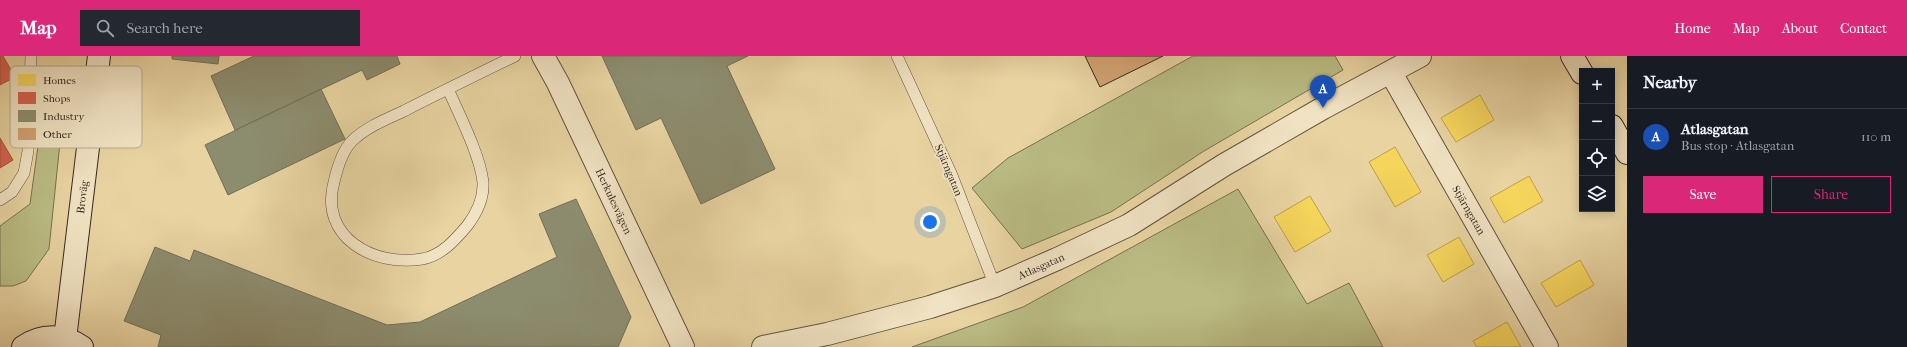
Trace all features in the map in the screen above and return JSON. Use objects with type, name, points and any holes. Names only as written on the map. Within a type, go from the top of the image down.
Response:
[{"type":"street","name":"Broväg","points":[[98,66],[99,56]]},
{"type":"street","name":"Herkulesvägen","points":[[543,56],[558,83],[683,347]]},
{"type":"street","name":"Atlasgatan","points":[[763,347],[827,334],[915,311],[995,286],[1129,225],[1224,164],[1323,108],[1391,73],[1420,56]]},
{"type":"street","points":[[1572,56],[1579,68]]},
{"type":"street","name":"Stjärngatan","points":[[1391,73],[1547,347]]},
{"type":"street","points":[[1615,131],[1627,152]]},
{"type":"street","name":"Broväg","points":[[73,343],[89,148]]},
{"type":"street","points":[[23,347],[42,338],[73,343]]},
{"type":"lane","points":[[31,56],[31,66]]},
{"type":"lane","points":[[448,89],[474,150],[483,182],[481,203],[470,222],[457,238],[443,250],[422,259],[400,260],[376,255],[355,246],[340,232],[331,210],[331,190],[338,165],[352,141],[374,126],[448,89],[515,56]]},
{"type":"lane","name":"Stjärngatan","points":[[897,56],[951,173],[995,286]]},
{"type":"lane","points":[[0,200],[12,192],[24,173],[28,148]]},
{"type":"green space","points":[[1193,56],[1335,56],[1343,70],[1204,151],[1111,212],[1022,249],[972,188],[1008,158]]},
{"type":"green space","points":[[38,148],[59,148],[49,249],[26,281],[13,286],[0,286],[0,226],[30,204]]},
{"type":"green space","points":[[1238,189],[1307,304],[1349,283],[1383,347],[912,347],[1023,307]]},
{"type":"building: Homes","points":[[1480,95],[1494,120],[1456,142],[1441,118]]},
{"type":"building: Homes","points":[[1395,147],[1421,192],[1395,207],[1369,162]]},
{"type":"building: Homes","points":[[1529,176],[1543,201],[1504,223],[1490,198]]},
{"type":"building: Homes","points":[[1310,196],[1331,231],[1295,252],[1274,217]]},
{"type":"building: Homes","points":[[1459,237],[1474,264],[1443,282],[1427,255]]},
{"type":"building: Homes","points":[[1580,260],[1594,285],[1556,307],[1541,283]]},
{"type":"building: Homes","points":[[1507,322],[1521,347],[1477,347],[1473,341]]},
{"type":"building: Shops","points":[[0,56],[3,56],[10,68],[10,80],[0,85]]},
{"type":"building: Shops","points":[[0,138],[13,160],[0,168]]},
{"type":"building: Industry","points":[[172,56],[219,56],[218,64],[172,59]]},
{"type":"building: Industry","points":[[254,56],[397,56],[400,64],[367,80],[362,70],[235,130],[211,76]]},
{"type":"building: Industry","points":[[602,56],[748,56],[727,66],[775,169],[701,204],[661,118],[636,130]]},
{"type":"building: Industry","points":[[321,89],[345,139],[228,195],[205,145]]},
{"type":"building: Industry","points":[[576,199],[631,317],[618,347],[158,347],[161,335],[124,321],[155,247],[190,261],[194,250],[387,325],[420,322],[557,257],[539,214]]},
{"type":"building: Other","points":[[1085,56],[1163,56],[1100,87]]},
{"type":"place","name":"Atlasgatan","points":[[1323,108]]}]
